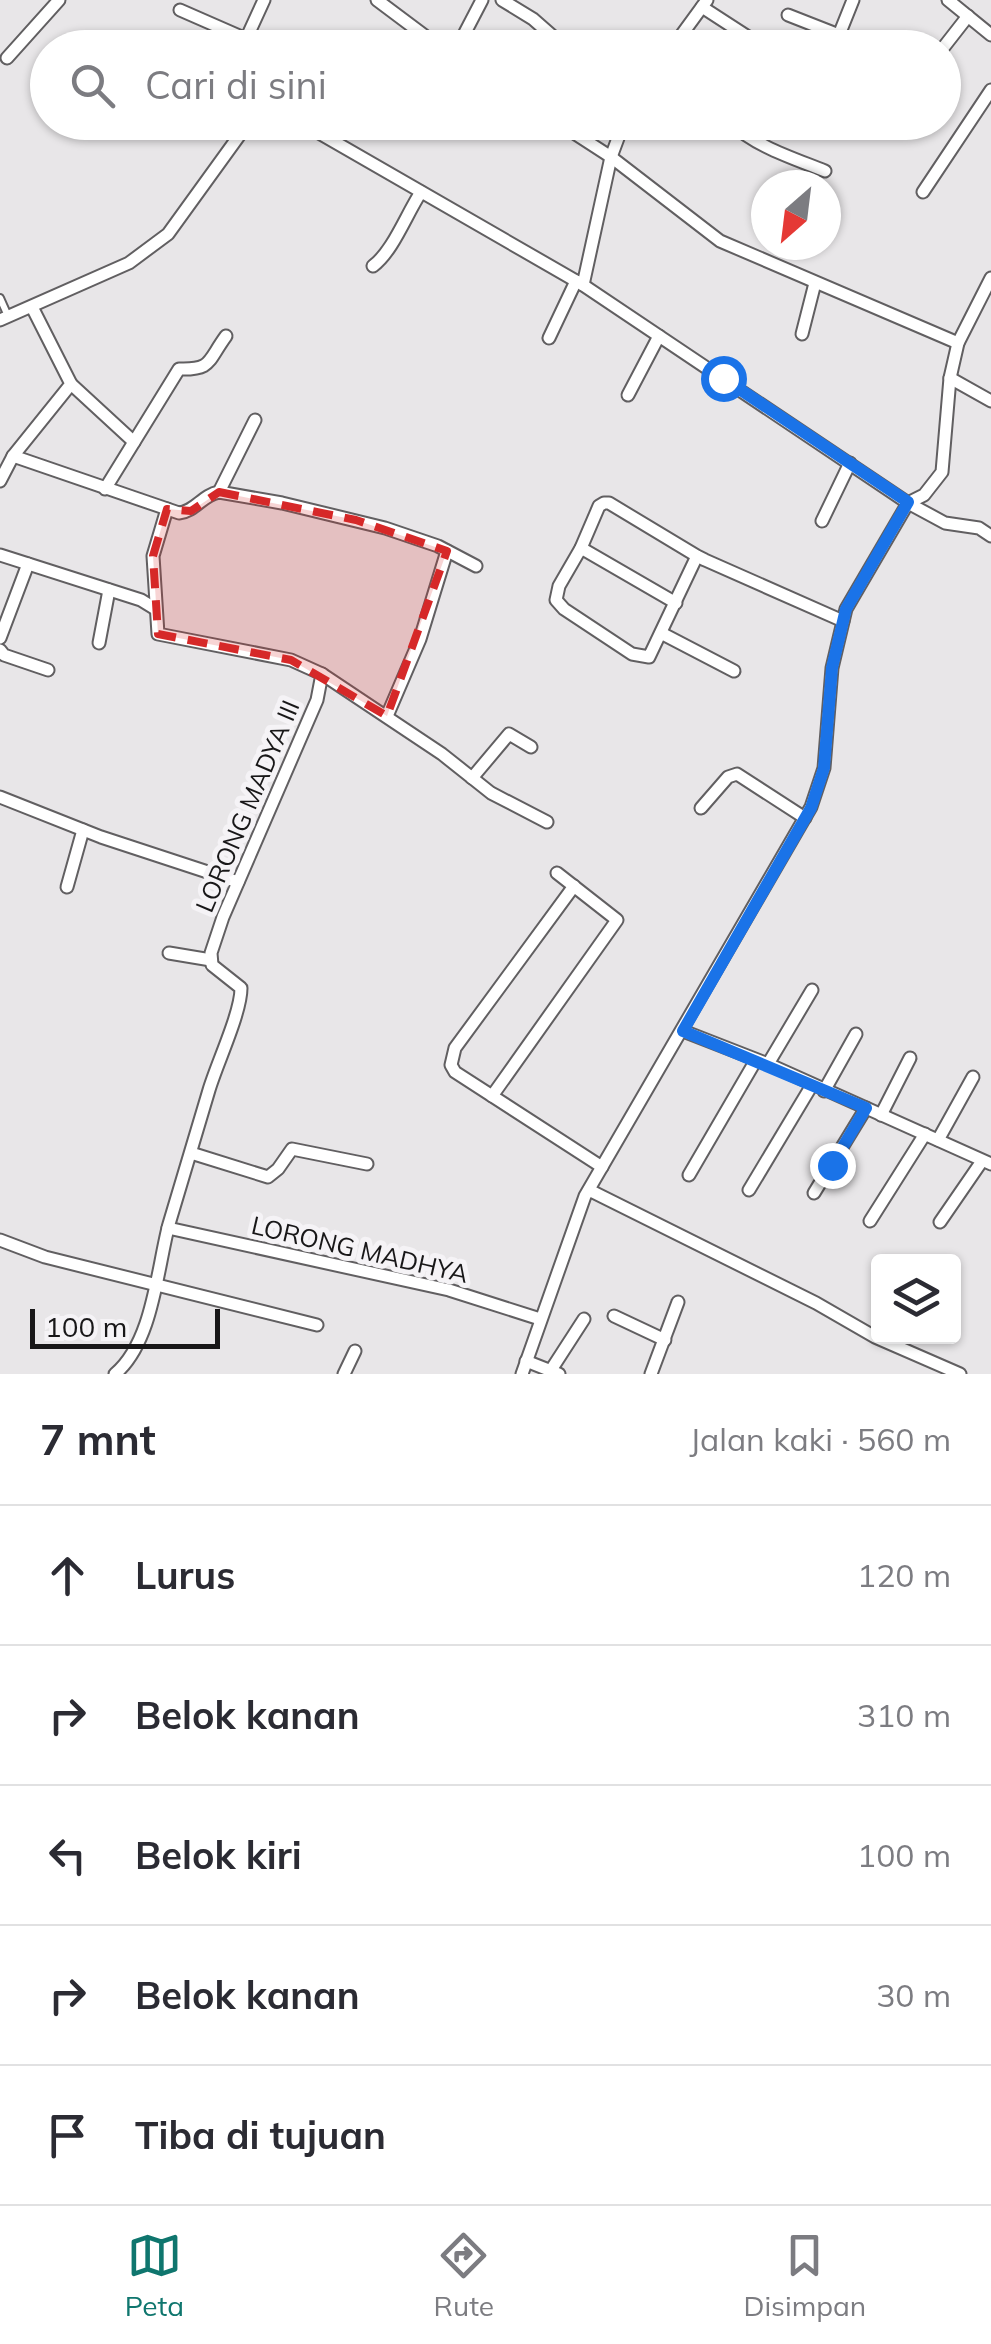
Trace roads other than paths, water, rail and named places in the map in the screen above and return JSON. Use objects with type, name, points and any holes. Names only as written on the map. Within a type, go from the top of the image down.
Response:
[{"type":"street","points":[[32,30],[59,0]]},
{"type":"street","points":[[249,30],[264,0]]},
{"type":"street","points":[[377,0],[416,30]]},
{"type":"street","points":[[466,30],[482,0]]},
{"type":"street","points":[[502,0],[546,30]]},
{"type":"street","points":[[841,30],[853,0]]},
{"type":"street","points":[[948,0],[991,35]]},
{"type":"street","points":[[686,30],[705,4],[740,30]]},
{"type":"street","points":[[180,10],[218,30]]},
{"type":"street","points":[[788,15],[828,30]]},
{"type":"street","points":[[957,30],[968,16]]},
{"type":"street","points":[[7,58],[30,32]]},
{"type":"street","points":[[961,135],[991,90]]},
{"type":"street","points":[[4,318],[130,262],[162,238],[236,140]]},
{"type":"street","points":[[331,140],[580,283],[908,502],[945,523],[979,528],[991,536]]},
{"type":"street","points":[[584,140],[720,241],[958,343]]},
{"type":"street","points":[[549,338],[580,283],[618,140]]},
{"type":"street","points":[[754,140],[821,170]]},
{"type":"street","points":[[923,192],[958,140]]},
{"type":"street","points":[[373,266],[392,246],[396,232],[421,192]]},
{"type":"street","points":[[584,1319],[555,1372],[524,1367],[589,1190],[805,818],[824,768],[832,668],[846,609],[908,502],[924,494],[942,472],[950,378],[958,343],[991,278]]},
{"type":"street","points":[[802,334],[815,283]]},
{"type":"street","points":[[32,307],[70,384],[134,442]]},
{"type":"street","points":[[105,489],[178,368],[204,367],[226,336]]},
{"type":"street","points":[[628,395],[659,336]]},
{"type":"street","points":[[950,378],[991,400]]},
{"type":"street","points":[[0,481],[13,456],[70,384]]},
{"type":"street","points":[[218,492],[255,420]]},
{"type":"street","points":[[13,456],[179,513],[191,511],[204,498],[218,492],[356,520],[447,551],[476,566]]},
{"type":"street","points":[[822,521],[850,463]]},
{"type":"street","points":[[697,556],[662,633],[651,654],[644,658],[632,654],[556,600],[559,586],[604,503],[697,556],[843,621]]},
{"type":"street","points":[[154,608],[152,556],[167,509]]},
{"type":"street","points":[[581,548],[676,603]]},
{"type":"street","points":[[387,716],[420,639],[447,551]]},
{"type":"street","name":"LORONG MADYA III","points":[[0,555],[141,600],[154,608],[158,634],[291,660],[322,674],[317,700],[223,917],[211,960]]},
{"type":"street","points":[[0,638],[28,564]]},
{"type":"street","points":[[99,643],[109,590]]},
{"type":"street","points":[[662,633],[734,671]]},
{"type":"street","points":[[0,650],[4,655],[48,670]]},
{"type":"street","points":[[322,674],[526,814],[547,822]]},
{"type":"street","points":[[472,778],[508,734],[531,747]]},
{"type":"street","points":[[701,808],[728,777],[737,774],[805,818]]},
{"type":"street","points":[[0,796],[83,830],[238,882]]},
{"type":"street","points":[[67,888],[83,830]]},
{"type":"street","points":[[492,1096],[617,920],[557,874]]},
{"type":"street","points":[[574,886],[450,1059],[455,1072],[602,1167]]},
{"type":"street","points":[[115,1374],[134,1352],[157,1284],[168,1228],[190,1153],[241,999],[241,988],[211,960],[169,953]]},
{"type":"street","points":[[689,1175],[812,990]]},
{"type":"street","points":[[683,1031],[989,1163],[940,1222]]},
{"type":"street","points":[[749,1190],[856,1034]]},
{"type":"street","points":[[881,1115],[910,1058]]},
{"type":"street","points":[[870,1221],[972,1077]]},
{"type":"street","points":[[814,1193],[866,1108]]},
{"type":"street","points":[[190,1153],[268,1176],[278,1170],[292,1148],[366,1164]]},
{"type":"street","points":[[589,1190],[816,1303],[875,1337],[944,1371],[960,1374]]},
{"type":"street","name":"LORONG MADHYA","points":[[168,1228],[449,1290],[540,1319]]},
{"type":"street","points":[[0,1240],[45,1257],[317,1325]]},
{"type":"street","points":[[651,1374],[678,1302]]},
{"type":"street","points":[[614,1316],[665,1340]]},
{"type":"street","points":[[344,1374],[355,1352]]},
{"type":"lane","points":[[0,298],[4,318]]}]
